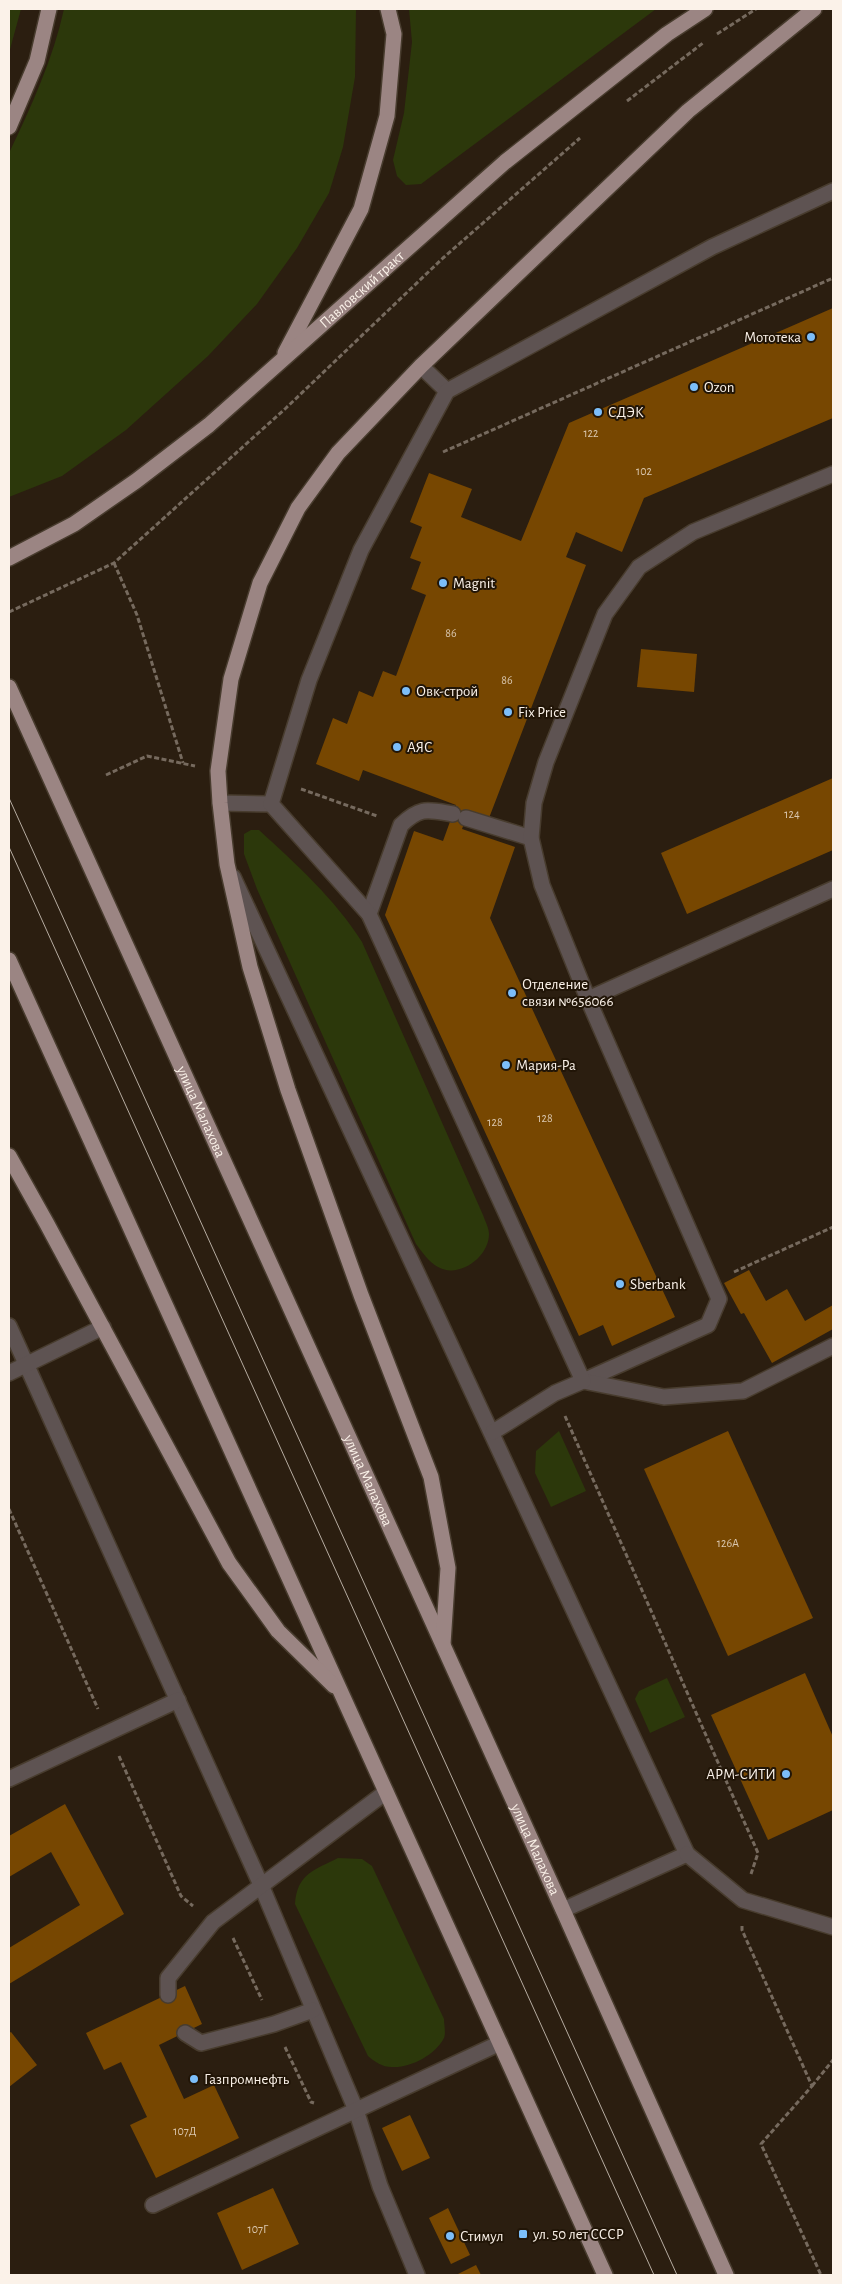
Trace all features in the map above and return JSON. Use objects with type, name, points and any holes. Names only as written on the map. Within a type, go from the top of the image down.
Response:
[{"type":"main road","points":[[9,127],[37,61],[49,9]]},
{"type":"main road","points":[[279,363],[361,209],[387,116],[394,34],[388,9]]},
{"type":"main road","name":"Павловский тракт","points":[[9,558],[74,524],[136,481],[209,425],[505,162],[668,34],[706,9]]},
{"type":"main road","points":[[442,1644],[448,1568],[431,1477],[361,1295],[288,1090],[250,967],[228,864],[220,804],[218,771],[231,679],[260,583],[298,508],[338,453],[421,366],[688,111],[814,9]]},
{"type":"main road","name":"улица Малахова","points":[[9,688],[563,1910],[726,2275]]},
{"type":"main road","points":[[9,960],[605,2275]]},
{"type":"main road","points":[[9,1156],[103,1326],[229,1563],[278,1631],[341,1692]]},
{"type":"street","points":[[271,804],[309,680],[358,559],[447,391],[712,247],[833,192]]},
{"type":"street","points":[[421,366],[447,391]]},
{"type":"street","points":[[493,1432],[555,1393],[708,1325],[720,1299],[588,999],[542,885],[531,838],[534,804],[546,762],[605,614],[639,567],[693,532],[833,474]]},
{"type":"street","points":[[220,804],[271,804],[369,914],[583,1381]]},
{"type":"street","points":[[369,914],[401,825],[423,809],[459,816],[531,838]]},
{"type":"street","points":[[228,864],[493,1432],[686,1854],[743,1900],[833,1927]]},
{"type":"street","points":[[588,999],[833,889]]},
{"type":"street","points":[[9,1326],[261,1886],[356,2110],[380,2186],[417,2275]]},
{"type":"street","points":[[9,1373],[103,1326]]},
{"type":"street","points":[[583,1381],[664,1397],[743,1391],[833,1346]]},
{"type":"street","points":[[9,1780],[178,1700]]},
{"type":"street","points":[[168,1994],[168,1978],[213,1922],[386,1792]]},
{"type":"street","points":[[563,1910],[686,1854]]},
{"type":"street","points":[[184,2033],[201,2043],[274,2024],[313,2010]]},
{"type":"street","points":[[153,2204],[500,2043]]},
{"type":"path","points":[[623,104],[702,44],[756,9]]},
{"type":"path","points":[[9,612],[114,563],[286,408],[443,258],[584,134]]},
{"type":"path","points":[[406,468],[833,278]]},
{"type":"path","points":[[114,563],[137,614],[183,764]]},
{"type":"path","points":[[106,774],[147,756]]},
{"type":"path","points":[[712,1282],[833,1227]]},
{"type":"path","points":[[555,1393],[758,1853],[743,1900],[742,1930],[812,2086]]},
{"type":"path","points":[[9,1509],[181,1896],[232,1938],[312,2102],[356,2110]]},
{"type":"path","points":[[821,2275],[761,2144],[833,2060]]},
{"type":"green space","points":[[9,9],[21,9],[9,53]]},
{"type":"green space","points":[[64,9],[356,9],[355,77],[343,147],[329,193],[297,248],[257,304],[208,356],[126,430],[62,476],[9,497],[9,153],[48,64]]},
{"type":"green space","points":[[409,9],[656,9],[421,184],[406,185],[397,176],[393,160],[404,113],[412,42]]},
{"type":"green space","points":[[251,830],[259,830],[314,883],[340,911],[362,942],[488,1227],[488,1243],[484,1251],[471,1264],[463,1268],[446,1270],[438,1267],[429,1260],[416,1244],[257,889],[244,854],[244,834]]},
{"type":"green space","points":[[559,1431],[586,1491],[551,1507],[535,1473],[536,1451]]},
{"type":"green space","points":[[667,1678],[685,1717],[650,1733],[635,1699],[639,1691]]},
{"type":"green space","points":[[338,1858],[362,1859],[372,1866],[444,2019],[445,2036],[440,2044],[429,2055],[414,2063],[399,2067],[388,2067],[379,2064],[368,2056],[295,1904],[296,1894],[303,1879],[314,1870]]},
{"type":"building","points":[[833,308],[833,418],[644,498],[622,552],[576,532],[566,557],[586,565],[489,818],[469,810],[462,829],[515,847],[490,918],[675,1317],[612,1346],[603,1325],[579,1336],[385,915],[414,831],[443,841],[456,805],[363,770],[359,781],[316,764],[333,718],[347,724],[359,691],[373,697],[383,671],[396,676],[426,595],[411,589],[421,562],[410,558],[422,527],[410,522],[429,473],[472,489],[461,517],[521,541],[569,423]]},
{"type":"building","points":[[641,649],[697,654],[694,692],[637,687]]},
{"type":"building","points":[[833,778],[833,850],[687,914],[661,853]]},
{"type":"building","points":[[749,1270],[766,1301],[787,1289],[805,1321],[833,1305],[833,1329],[772,1363],[744,1313],[741,1314],[724,1283]]},
{"type":"building","points":[[728,1431],[813,1618],[728,1656],[644,1469]]},
{"type":"building","name":"АРМ-СИТИ","points":[[805,1673],[833,1737],[833,1810],[768,1840],[711,1715]]},
{"type":"building","points":[[65,1804],[124,1914],[9,1984],[9,1948],[80,1905],[51,1852],[9,1877],[9,1836]]},
{"type":"building","points":[[185,1986],[202,2024],[159,2045],[184,2099],[214,2085],[239,2138],[156,2178],[130,2125],[147,2117],[121,2062],[104,2070],[86,2033]]},
{"type":"building","points":[[11,2032],[37,2065],[9,2087],[9,2033]]},
{"type":"building","points":[[410,2115],[430,2158],[402,2171],[382,2128]]},
{"type":"building","points":[[273,2188],[299,2244],[242,2270],[217,2213]]},
{"type":"building","name":"Стимул","points":[[448,2208],[470,2255],[451,2264],[429,2218]]},
{"type":"building","points":[[476,2265],[481,2275],[456,2275]]},
{"type":"tram line","points":[[9,798],[677,2275]]},
{"type":"tram line","points":[[9,847],[654,2275]]},
{"type":"place","name":"Мототека","points":[[811,337]]},
{"type":"place","name":"Ozon","points":[[694,387]]},
{"type":"place","name":"СДЭК","points":[[598,412]]},
{"type":"place","name":"Magnit","points":[[443,583]]},
{"type":"place","name":"Овк-строй","points":[[406,691]]},
{"type":"place","name":"Fix Price","points":[[508,712]]},
{"type":"place","name":"АЯС","points":[[397,747]]},
{"type":"place","name":"Отделение связи №656066","points":[[512,993]]},
{"type":"place","name":"Мария-Ра","points":[[506,1065]]},
{"type":"place","name":"Sberbank","points":[[620,1284]]},
{"type":"place","name":"АРМ-СИТИ","points":[[786,1774]]},
{"type":"place","name":"Газпромнефть","points":[[194,2079]]},
{"type":"place","name":"ул. 50 лет СССР","points":[[523,2234]]},
{"type":"place","name":"Стимул","points":[[450,2236]]}]
